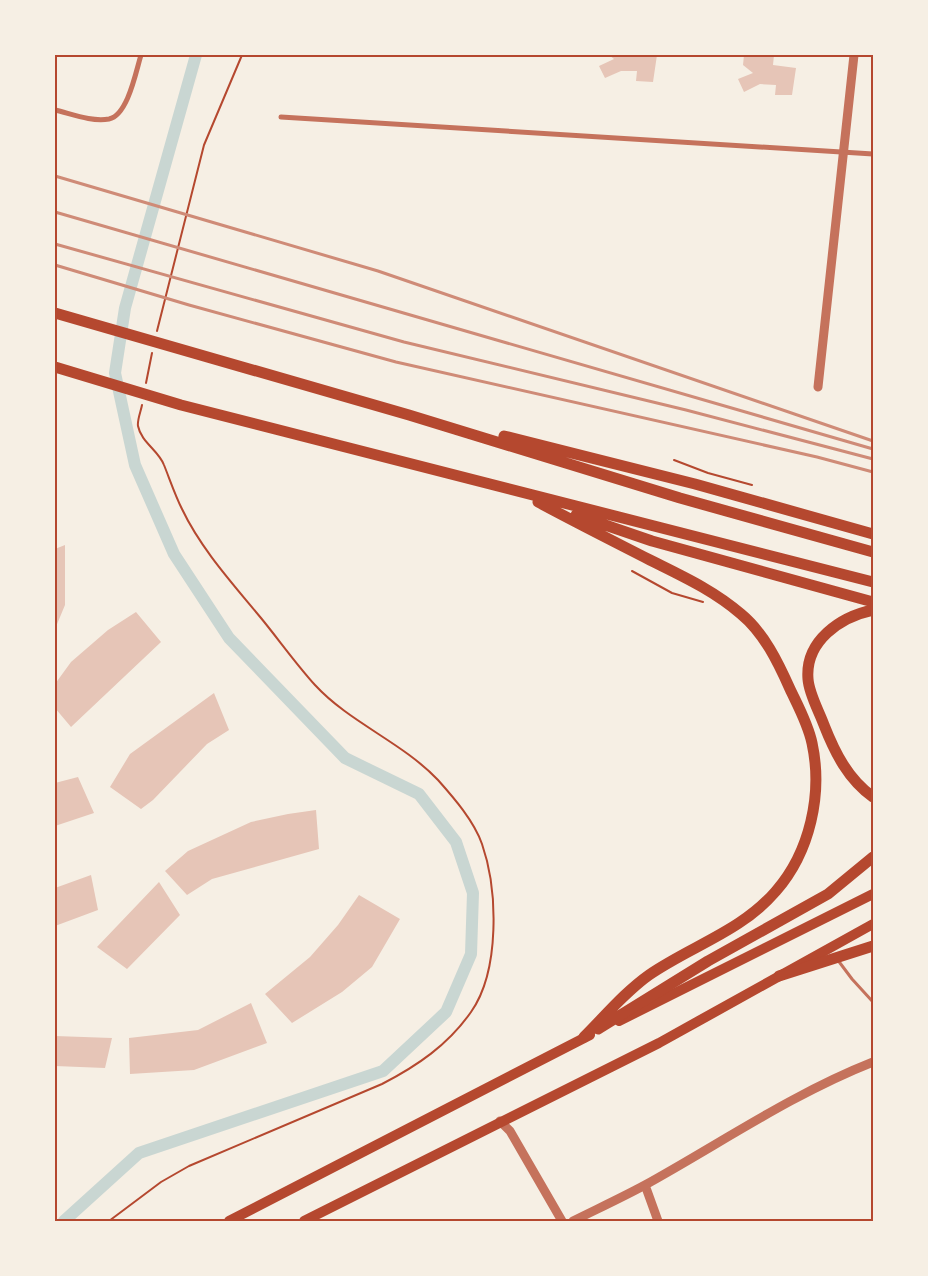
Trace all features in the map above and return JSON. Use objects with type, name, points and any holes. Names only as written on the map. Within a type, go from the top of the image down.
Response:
[{"type":"highway","points":[[60,315],[409,415],[672,496],[873,552]]},
{"type":"highway","points":[[55,367],[181,405],[873,582]]},
{"type":"highway","points":[[409,415],[580,454],[873,534]]},
{"type":"highway","points":[[519,493],[652,542],[873,602]]},
{"type":"highway","points":[[519,493],[707,588],[742,615],[761,636],[781,668],[812,742],[815,764],[813,811],[807,838],[798,858],[777,890],[752,916],[650,975],[628,992],[584,1037]]},
{"type":"highway","points":[[873,610],[854,616],[834,626],[823,636],[814,650],[808,679],[836,754],[855,782],[873,797]]},
{"type":"highway","points":[[584,1037],[708,961],[828,894],[873,857]]},
{"type":"highway","points":[[779,976],[873,946]]},
{"type":"main road","points":[[228,1221],[584,1037],[686,990],[873,894]]},
{"type":"main road","points":[[304,1221],[658,1043],[873,924]]},
{"type":"street","points":[[55,110],[90,118],[110,119],[120,112],[129,95],[140,55]]},
{"type":"street","points":[[818,387],[845,152],[854,55]]},
{"type":"street","points":[[281,117],[873,154]]},
{"type":"street","points":[[573,1221],[645,1185],[797,1098],[843,1074],[873,1062]]},
{"type":"street","points":[[500,1121],[510,1131],[562,1221]]},
{"type":"street","points":[[645,1185],[658,1221]]},
{"type":"lane","points":[[836,957],[852,979],[873,1002]]},
{"type":"path","points":[[157,331],[204,145],[242,55]]},
{"type":"path","points":[[146,388],[153,350]]},
{"type":"path","points":[[108,1221],[161,1182],[190,1166],[382,1084],[410,1069],[439,1049],[472,1010],[484,986],[494,936],[494,894],[482,843],[466,816],[437,780],[412,758],[330,699],[316,685],[204,545],[182,510],[163,462],[144,437],[138,425],[144,397]]},
{"type":"path","points":[[674,460],[708,473],[752,485]]},
{"type":"path","points":[[632,571],[672,594],[705,602]]},
{"type":"building","points":[[609,55],[657,55],[653,82],[636,81],[637,71],[621,71],[605,78],[599,66],[614,59]]},
{"type":"building","points":[[744,55],[774,55],[773,65],[796,68],[792,95],[775,95],[776,85],[760,84],[744,92],[738,79],[753,73],[743,65]]},
{"type":"building","points":[[65,545],[65,605],[55,629],[55,549]]},
{"type":"building","points":[[136,612],[161,642],[71,727],[55,708],[55,684],[71,662],[108,630]]},
{"type":"building","points":[[214,693],[229,730],[207,744],[153,800],[141,809],[110,787],[130,754]]},
{"type":"building","points":[[78,777],[94,813],[55,826],[55,783]]},
{"type":"building","points":[[316,810],[319,849],[212,879],[187,895],[165,871],[188,851],[251,822]]},
{"type":"building","points":[[91,875],[98,910],[55,926],[55,888]]},
{"type":"building","points":[[159,882],[180,915],[127,969],[97,947]]},
{"type":"building","points":[[359,895],[400,919],[372,967],[342,992],[292,1023],[265,994],[310,957],[338,925]]},
{"type":"building","points":[[251,1003],[267,1043],[194,1070],[130,1074],[129,1038],[198,1030]]},
{"type":"building","points":[[55,1036],[112,1038],[105,1068],[55,1066]]},
{"type":"waterway","points":[[64,1221],[139,1153],[383,1071],[446,1012],[471,954],[473,893],[456,842],[419,794],[345,758],[229,638],[174,554],[135,465],[115,373],[125,308],[196,55]]},
{"type":"railway","points":[[55,176],[378,271],[873,441]]},
{"type":"railway","points":[[55,212],[873,449]]},
{"type":"railway","points":[[55,244],[404,342],[686,410],[873,459]]},
{"type":"railway","points":[[55,265],[189,305],[396,362],[817,457],[873,472]]}]
